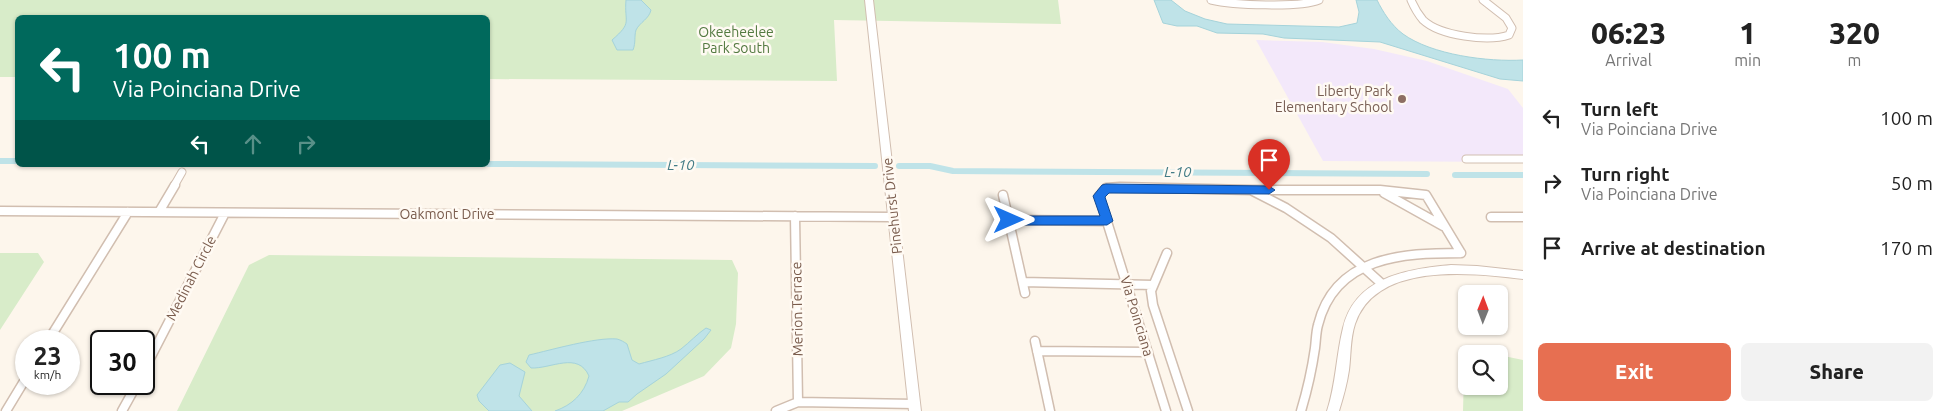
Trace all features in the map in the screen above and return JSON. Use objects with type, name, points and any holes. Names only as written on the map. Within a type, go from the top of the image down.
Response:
[{"type":"street","name":"Pinehurst Drive","points":[[869,0],[915,407]]},
{"type":"street","points":[[1211,0],[1224,3],[1312,4],[1319,0]]},
{"type":"street","points":[[1411,0],[1421,18],[1440,29],[1491,38],[1509,35],[1512,28],[1506,18],[1483,0]]},
{"type":"street","points":[[1466,159],[1523,159]]},
{"type":"street","points":[[159,212],[182,172]]},
{"type":"street","name":"Via Poinciana","points":[[1166,411],[1099,196],[1106,188],[1251,190]]},
{"type":"street","points":[[1251,190],[1380,190],[1426,195],[1461,253],[1395,255],[1354,271],[1335,289],[1319,322],[1307,393],[1301,411]]},
{"type":"street","points":[[1251,190],[1286,208],[1331,238],[1382,284]]},
{"type":"street","points":[[1380,190],[1446,227]]},
{"type":"street","points":[[1003,195],[1025,293]]},
{"type":"street","name":"Oakmont Drive","points":[[0,211],[893,217]]},
{"type":"street","points":[[55,330],[128,212]]},
{"type":"street","name":"Medinah Circle","points":[[155,349],[225,213]]},
{"type":"street","name":"Merion Terrace","points":[[795,216],[798,402]]},
{"type":"street","points":[[1491,217],[1523,217]]},
{"type":"street","points":[[1009,220],[1107,221]]},
{"type":"street","points":[[1167,253],[1151,290],[1153,305],[1188,411]]},
{"type":"street","points":[[1333,411],[1340,385],[1350,322],[1362,300],[1382,284],[1397,277],[1426,272],[1487,271],[1523,275]]},
{"type":"street","points":[[1023,282],[1153,285]]},
{"type":"street","points":[[1035,341],[1050,411]]},
{"type":"street","points":[[1037,351],[1148,352]]},
{"type":"street","points":[[6,411],[16,395]]},
{"type":"street","points":[[122,411],[131,395]]},
{"type":"street","points":[[776,411],[798,402],[915,407]]},
{"type":"shaded area","name":"Liberty Park Elementary School","points":[[1256,40],[1322,42],[1374,49],[1427,61],[1508,89],[1523,108],[1523,162],[1323,161]]},
{"type":"green space","name":"Okeeheelee Park South","points":[[0,0],[1058,0],[1061,24],[834,20],[837,81],[490,79],[490,15],[15,15],[15,77],[0,77]]},
{"type":"green space","points":[[0,253],[38,253],[44,262],[0,330]]},
{"type":"green space","points":[[269,255],[732,260],[738,273],[736,324],[731,348],[704,376],[622,411],[177,411],[249,265]]},
{"type":"green space","points":[[1508,357],[1523,360],[1523,411],[1463,411],[1463,395],[1508,395]]},
{"type":"water","points":[[626,0],[641,0],[651,10],[636,30],[633,50],[617,50],[612,40],[625,25]]},
{"type":"water","points":[[1154,0],[1171,0],[1185,11],[1205,19],[1227,24],[1339,27],[1357,23],[1359,12],[1356,0],[1377,0],[1395,27],[1403,34],[1429,47],[1461,56],[1494,60],[1523,60],[1523,81],[1500,79],[1380,42],[1284,38],[1263,34],[1217,33],[1197,26],[1177,26],[1163,23]]},
{"type":"water","points":[[706,328],[711,330],[704,339],[666,374],[628,402],[619,402],[603,411],[555,411],[572,402],[581,393],[587,382],[589,376],[578,364],[563,363],[531,368],[526,362],[529,355],[586,342],[617,339],[627,344],[632,360],[639,364],[677,352]]},
{"type":"water","points":[[510,363],[525,372],[519,396],[532,411],[489,411],[479,401],[477,395],[500,365]]},
{"type":"waterway","name":"L-10","points":[[0,161],[15,161]]},
{"type":"waterway","name":"L-10","points":[[490,164],[875,166]]},
{"type":"waterway","name":"L-10","points":[[899,166],[930,166],[953,171],[1427,174]]},
{"type":"waterway","name":"L-10","points":[[1455,175],[1523,175]]},
{"type":"place","name":"Liberty Park Elementary School","points":[[1402,99]]},
{"type":"route","points":[[1009,220],[1107,221],[1099,196],[1106,188],[1269,190]]}]
